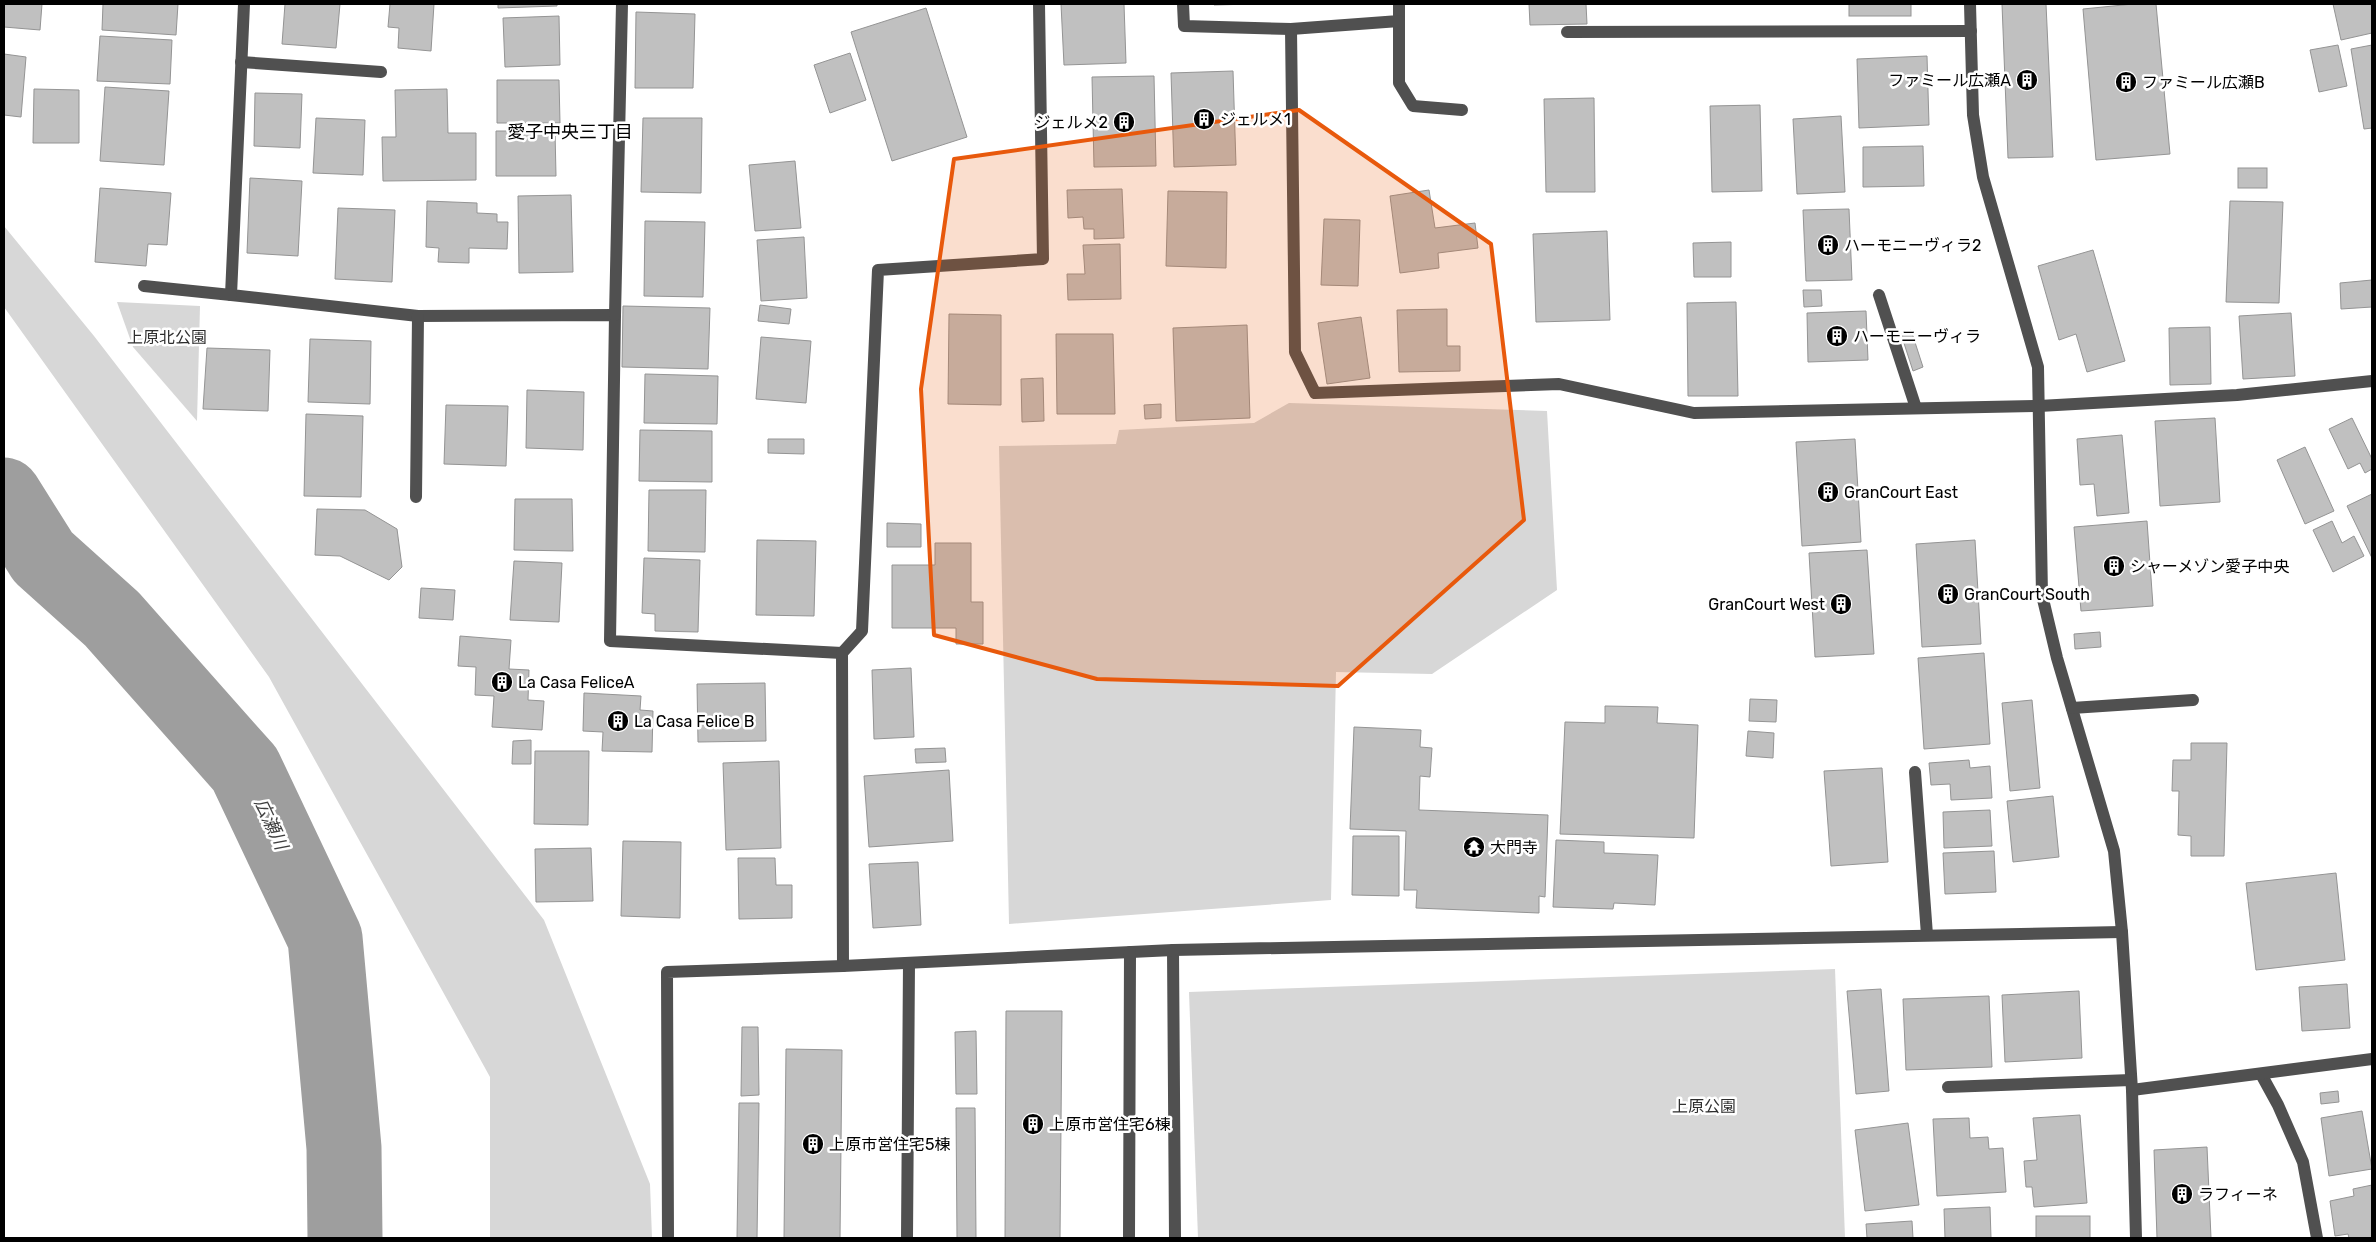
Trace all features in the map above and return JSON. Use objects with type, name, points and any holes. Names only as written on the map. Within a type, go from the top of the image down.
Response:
[{"type":"street","points":[[231,295],[244,4]]},
{"type":"street","points":[[622,4],[610,641],[842,653]]},
{"type":"street","points":[[843,966],[842,653],[862,631],[878,270],[1042,259],[1039,4]]},
{"type":"street","points":[[1183,4],[1184,26],[1291,29],[1399,21]]},
{"type":"street","points":[[1399,4],[1399,83],[1413,106],[1462,110]]},
{"type":"street","points":[[1970,4],[1973,115],[1983,177],[2038,367],[2042,596],[2072,708],[2114,851],[2122,932],[2131,1085],[2136,1238]]},
{"type":"street","points":[[1291,29],[1295,352],[1316,393],[1560,384],[1694,413],[2039,406],[2237,395],[2372,381]]},
{"type":"street","points":[[1567,32],[1971,31]]},
{"type":"street","points":[[241,62],[380,72]]},
{"type":"street","points":[[144,286],[418,316],[615,316]]},
{"type":"street","points":[[1879,295],[1916,408]]},
{"type":"street","points":[[416,497],[418,316]]},
{"type":"street","points":[[2072,708],[2193,700]]},
{"type":"street","points":[[1915,772],[1927,935]]},
{"type":"street","points":[[668,1238],[667,972],[843,966],[1173,950],[2122,932]]},
{"type":"street","points":[[1173,950],[1176,1238]]},
{"type":"street","points":[[1129,1238],[1130,952]]},
{"type":"street","points":[[907,1238],[910,963]]},
{"type":"street","points":[[1948,1087],[2131,1085],[2261,1074],[2372,1059]]},
{"type":"street","points":[[2261,1074],[2278,1105],[2303,1162],[2317,1238]]},
{"type":"highlighted area","points":[[1299,110],[1491,244],[1524,520],[1338,686],[1097,679],[934,635],[921,389],[954,159]]},
{"type":"green space","points":[[4,226],[94,336],[544,920],[650,1184],[652,1238],[490,1238],[490,1077],[269,677],[4,307]]},
{"type":"green space","name":"上原北公園","points":[[117,302],[200,306],[197,421],[133,347]]},
{"type":"green space","points":[[1289,403],[1547,411],[1557,590],[1432,674],[1336,672],[1331,900],[1009,924],[999,446],[1116,444],[1119,430],[1254,423]]},
{"type":"green space","name":"上原公園","points":[[1835,969],[1845,1238],[1198,1238],[1189,992]]},
{"type":"building","points":[[4,4],[42,4],[40,30],[4,27]]},
{"type":"building","points":[[103,4],[178,4],[176,35],[102,30]]},
{"type":"building","points":[[285,4],[340,4],[336,48],[282,44]]},
{"type":"building","points":[[390,4],[434,4],[431,51],[398,48],[399,28],[388,27]]},
{"type":"building","points":[[498,4],[557,4],[557,6],[498,8]]},
{"type":"building","points":[[1061,4],[1124,4],[1126,63],[1064,65]]},
{"type":"building","points":[[1214,4],[1252,4],[1214,5]]},
{"type":"building","points":[[1529,4],[1586,4],[1587,24],[1530,25]]},
{"type":"building","points":[[1849,4],[1911,4],[1911,16],[1849,16]]},
{"type":"building","name":"ファミール広瀬A","points":[[2002,4],[2046,4],[2053,157],[2008,158]]},
{"type":"building","name":"ファミール広瀬B","points":[[2133,4],[2156,4],[2170,154],[2096,160],[2083,9]]},
{"type":"building","points":[[2333,4],[2372,4],[2372,33],[2341,40]]},
{"type":"building","points":[[926,8],[967,137],[892,161],[851,32]]},
{"type":"building","points":[[636,12],[695,14],[693,88],[635,88]]},
{"type":"building","points":[[559,16],[560,65],[505,67],[503,18]]},
{"type":"building","points":[[100,36],[172,40],[170,84],[97,81]]},
{"type":"building","points":[[2338,45],[2347,86],[2319,92],[2310,50]]},
{"type":"building","points":[[2372,45],[2372,128],[2364,129],[2351,49]]},
{"type":"building","points":[[850,53],[866,100],[830,113],[814,65]]},
{"type":"building","points":[[4,54],[26,57],[21,117],[4,115]]},
{"type":"building","points":[[1927,56],[1929,125],[1859,128],[1857,59]]},
{"type":"building","name":"ジェルメ1","points":[[1233,71],[1236,165],[1174,167],[1171,73]]},
{"type":"building","name":"ジェルメ2","points":[[1154,76],[1156,166],[1094,167],[1092,77]]},
{"type":"building","points":[[497,80],[559,80],[560,123],[497,123]]},
{"type":"building","points":[[105,87],[169,91],[164,165],[100,161]]},
{"type":"building","points":[[34,89],[79,90],[79,143],[33,143]]},
{"type":"building","points":[[447,89],[448,133],[476,133],[476,180],[383,181],[382,137],[396,137],[395,90]]},
{"type":"building","points":[[255,93],[302,94],[300,148],[254,146]]},
{"type":"building","points":[[1594,98],[1595,192],[1546,192],[1544,99]]},
{"type":"building","points":[[1760,105],[1762,191],[1712,192],[1710,106]]},
{"type":"building","points":[[1841,116],[1845,192],[1797,194],[1793,119]]},
{"type":"building","points":[[316,118],[365,120],[363,175],[313,173]]},
{"type":"building","points":[[643,118],[702,118],[701,193],[641,192]]},
{"type":"building","points":[[496,131],[555,131],[556,176],[496,176]]},
{"type":"building","points":[[1923,146],[1924,186],[1863,187],[1863,147]]},
{"type":"building","points":[[795,161],[801,228],[755,231],[749,165]]},
{"type":"building","points":[[2238,168],[2267,168],[2267,188],[2238,188]]},
{"type":"building","points":[[250,178],[302,181],[298,256],[247,253]]},
{"type":"building","points":[[100,188],[171,193],[167,245],[148,244],[146,266],[95,262]]},
{"type":"building","points":[[1122,189],[1124,238],[1094,239],[1094,229],[1084,229],[1083,217],[1068,218],[1067,190]]},
{"type":"building","points":[[1429,190],[1435,228],[1475,223],[1478,248],[1438,253],[1439,268],[1400,273],[1390,196]]},
{"type":"building","points":[[1168,191],[1227,192],[1226,268],[1166,266]]},
{"type":"building","points":[[571,195],[573,272],[519,273],[518,196]]},
{"type":"building","points":[[427,201],[477,203],[477,213],[497,214],[497,222],[508,222],[507,249],[469,248],[469,263],[438,262],[439,248],[426,247]]},
{"type":"building","points":[[2230,201],[2283,202],[2279,303],[2226,302]]},
{"type":"building","points":[[338,208],[395,210],[392,282],[335,279]]},
{"type":"building","name":"ハーモニーヴィラ2","points":[[1849,209],[1852,280],[1806,281],[1803,210]]},
{"type":"building","points":[[1324,219],[1360,220],[1358,286],[1321,285]]},
{"type":"building","points":[[645,221],[705,222],[703,297],[644,296]]},
{"type":"building","points":[[1607,231],[1610,320],[1536,322],[1533,234]]},
{"type":"building","points":[[804,237],[807,298],[761,301],[757,240]]},
{"type":"building","points":[[1731,242],[1731,277],[1694,277],[1693,243]]},
{"type":"building","points":[[1120,244],[1121,299],[1068,300],[1067,274],[1085,274],[1083,245]]},
{"type":"building","points":[[2093,250],[2125,361],[2087,372],[2076,334],[2059,340],[2038,266]]},
{"type":"building","points":[[2372,280],[2372,307],[2341,309],[2340,283]]},
{"type":"building","points":[[1803,290],[1821,290],[1822,306],[1804,307]]},
{"type":"building","points":[[1736,302],[1738,396],[1688,396],[1687,303]]},
{"type":"building","points":[[760,305],[791,309],[789,324],[758,321]]},
{"type":"building","points":[[623,306],[710,308],[708,369],[622,367]]},
{"type":"building","points":[[1447,309],[1447,346],[1460,346],[1460,371],[1399,372],[1397,310]]},
{"type":"building","name":"ハーモニーヴィラ","points":[[1866,311],[1868,360],[1808,362],[1807,313]]},
{"type":"building","points":[[2291,313],[2295,376],[2243,379],[2239,316]]},
{"type":"building","points":[[949,314],[1001,315],[1001,405],[948,404]]},
{"type":"building","points":[[1361,317],[1370,378],[1327,384],[1318,323]]},
{"type":"building","points":[[1247,325],[1250,418],[1176,421],[1173,328]]},
{"type":"building","points":[[2210,327],[2211,384],[2170,385],[2169,328]]},
{"type":"building","points":[[1911,330],[1923,367],[1913,371],[1901,334]]},
{"type":"building","points":[[1056,334],[1113,334],[1115,414],[1057,414]]},
{"type":"building","points":[[761,337],[811,341],[806,403],[756,399]]},
{"type":"building","points":[[310,339],[371,341],[370,404],[308,402]]},
{"type":"building","points":[[207,348],[270,350],[268,411],[203,409]]},
{"type":"building","points":[[645,374],[718,376],[717,424],[644,423]]},
{"type":"building","points":[[1043,378],[1044,421],[1022,422],[1021,379]]},
{"type":"building","points":[[527,390],[584,392],[583,450],[526,448]]},
{"type":"building","points":[[1161,404],[1161,418],[1145,419],[1144,405]]},
{"type":"building","points":[[446,405],[508,406],[506,466],[444,464]]},
{"type":"building","points":[[306,414],[363,416],[361,497],[304,496]]},
{"type":"building","points":[[2215,418],[2220,502],[2160,506],[2155,421]]},
{"type":"building","points":[[2352,418],[2372,459],[2372,469],[2365,473],[2360,463],[2348,469],[2329,429]]},
{"type":"building","points":[[640,430],[712,431],[712,482],[639,481]]},
{"type":"building","points":[[2122,435],[2129,513],[2097,516],[2094,484],[2080,485],[2077,439]]},
{"type":"building","points":[[768,439],[804,439],[804,454],[768,453]]},
{"type":"building","name":"GranCourt East","points":[[1855,439],[1861,542],[1802,546],[1796,442]]},
{"type":"building","points":[[2305,447],[2334,511],[2305,524],[2277,460]]},
{"type":"building","points":[[649,490],[706,490],[705,552],[648,551]]},
{"type":"building","points":[[2372,494],[2372,558],[2347,506]]},
{"type":"building","points":[[515,499],[572,499],[573,551],[514,550]]},
{"type":"building","points":[[317,509],[365,510],[397,529],[402,567],[389,580],[340,556],[315,555]]},
{"type":"building","name":"シャーメゾン愛子中央","points":[[2147,521],[2153,606],[2081,611],[2074,527]]},
{"type":"building","points":[[2332,521],[2342,543],[2354,536],[2364,556],[2333,572],[2313,530]]},
{"type":"building","points":[[887,523],[921,524],[921,547],[887,547]]},
{"type":"building","points":[[757,540],[816,541],[814,616],[756,615]]},
{"type":"building","name":"GranCourt South","points":[[1975,540],[1981,644],[1922,647],[1916,544]]},
{"type":"building","points":[[935,543],[971,543],[971,602],[983,602],[983,644],[956,644],[956,628],[892,628],[892,565],[935,565]]},
{"type":"building","name":"GranCourt West","points":[[1867,550],[1874,654],[1815,657],[1809,553]]},
{"type":"building","points":[[644,558],[700,560],[698,632],[655,631],[655,614],[642,613]]},
{"type":"building","points":[[514,561],[562,563],[559,622],[510,620]]},
{"type":"building","points":[[421,588],[455,590],[453,620],[419,618]]},
{"type":"building","points":[[2100,632],[2101,647],[2075,649],[2074,634]]},
{"type":"building","name":"La Casa FeliceA","points":[[460,636],[511,640],[509,669],[529,670],[528,700],[544,701],[542,730],[492,727],[494,696],[475,695],[476,667],[458,666]]},
{"type":"building","points":[[1984,653],[1990,744],[1924,749],[1918,658]]},
{"type":"building","points":[[911,668],[914,737],[874,739],[872,670]]},
{"type":"building","points":[[765,683],[766,741],[698,742],[697,684]]},
{"type":"building","name":"La Casa Felice B","points":[[584,693],[641,696],[640,710],[653,711],[652,752],[602,751],[603,732],[583,731]]},
{"type":"building","points":[[1750,699],[1777,700],[1776,722],[1749,721]]},
{"type":"building","points":[[2032,700],[2040,788],[2010,791],[2002,703]]},
{"type":"building","points":[[1605,706],[1658,707],[1657,723],[1698,725],[1694,838],[1560,834],[1565,722],[1605,723]]},
{"type":"building","points":[[1354,727],[1421,730],[1420,747],[1432,748],[1430,777],[1420,776],[1419,810],[1548,815],[1545,897],[1539,896],[1539,913],[1416,908],[1417,890],[1404,890],[1406,831],[1350,829]]},
{"type":"building","points":[[1748,731],[1774,733],[1773,758],[1746,756]]},
{"type":"building","points":[[531,740],[531,764],[512,764],[513,741]]},
{"type":"building","points":[[2191,743],[2227,743],[2224,856],[2191,856],[2191,836],[2178,835],[2179,791],[2172,791],[2173,760],[2191,760]]},
{"type":"building","points":[[945,748],[946,762],[916,763],[915,749]]},
{"type":"building","points":[[535,751],[589,751],[588,825],[534,824]]},
{"type":"building","points":[[1969,760],[1970,768],[1990,766],[1992,798],[1951,800],[1950,784],[1931,785],[1929,763]]},
{"type":"building","points":[[779,761],[781,848],[726,850],[723,763]]},
{"type":"building","points":[[1882,768],[1888,862],[1831,866],[1824,771]]},
{"type":"building","points":[[949,770],[953,841],[869,847],[864,776]]},
{"type":"building","points":[[2053,796],[2059,857],[2013,862],[2007,801]]},
{"type":"building","points":[[1990,810],[1992,846],[1944,848],[1943,812]]},
{"type":"building","points":[[1353,836],[1399,836],[1399,896],[1352,895]]},
{"type":"building","points":[[1556,840],[1604,842],[1604,853],[1658,855],[1655,905],[1614,903],[1613,909],[1553,907]]},
{"type":"building","points":[[623,841],[681,842],[680,918],[621,916]]},
{"type":"building","points":[[591,848],[593,901],[536,902],[535,849]]},
{"type":"building","points":[[1994,851],[1996,892],[1945,894],[1943,853]]},
{"type":"building","points":[[738,858],[775,858],[776,885],[792,885],[792,918],[739,919]]},
{"type":"building","points":[[918,862],[921,925],[873,928],[869,864]]},
{"type":"building","points":[[2336,873],[2345,960],[2256,970],[2246,883]]},
{"type":"building","points":[[2347,984],[2350,1028],[2302,1031],[2299,987]]},
{"type":"building","points":[[1881,989],[1889,1091],[1856,1094],[1847,991]]},
{"type":"building","points":[[2079,991],[2082,1058],[2005,1062],[2002,995]]},
{"type":"building","points":[[1989,996],[1992,1067],[1906,1070],[1903,999]]},
{"type":"building","name":"上原市営住宅6棟","points":[[1006,1011],[1062,1011],[1060,1238],[1005,1238]]},
{"type":"building","points":[[742,1027],[758,1027],[759,1095],[741,1096]]},
{"type":"building","points":[[976,1031],[977,1094],[956,1094],[955,1032]]},
{"type":"building","name":"上原市営住宅5棟","points":[[786,1049],[842,1050],[840,1238],[784,1238]]},
{"type":"building","points":[[2338,1091],[2339,1102],[2321,1104],[2320,1093]]},
{"type":"building","points":[[739,1103],[759,1103],[757,1238],[737,1238]]},
{"type":"building","points":[[956,1108],[975,1108],[976,1238],[957,1238]]},
{"type":"building","points":[[2362,1111],[2372,1169],[2329,1176],[2321,1118]]},
{"type":"building","points":[[2080,1115],[2087,1203],[2034,1207],[2032,1187],[2026,1187],[2024,1161],[2037,1160],[2033,1118]]},
{"type":"building","points":[[1969,1118],[1970,1138],[1988,1137],[1989,1149],[2003,1148],[2006,1192],[1937,1196],[1933,1119]]},
{"type":"building","points":[[1908,1123],[1919,1205],[1865,1211],[1855,1130]]},
{"type":"building","name":"ラフィーネ","points":[[2207,1147],[2211,1238],[2157,1238],[2154,1150]]},
{"type":"building","points":[[2372,1185],[2372,1238],[2349,1238],[2348,1234],[2335,1236],[2330,1201],[2354,1196],[2353,1189]]},
{"type":"building","points":[[1990,1207],[1991,1238],[1945,1238],[1944,1209]]},
{"type":"building","points":[[2036,1216],[2090,1216],[2090,1238],[2036,1238]]},
{"type":"building","points":[[1912,1221],[1913,1238],[1867,1238],[1866,1224]]},
{"type":"waterway","name":"広瀬川","points":[[4,495],[43,557],[112,619],[245,769],[325,938],[344,1148],[345,1238]]},
{"type":"place","name":"ファミール広瀬A","points":[[2027,80]]},
{"type":"place","name":"ファミール広瀬B","points":[[2126,82]]},
{"type":"place","name":"ジェルメ1","points":[[1204,119]]},
{"type":"place","name":"ジェルメ2","points":[[1124,122]]},
{"type":"place","name":"ハーモニーヴィラ2","points":[[1828,245]]},
{"type":"place","name":"ハーモニーヴィラ","points":[[1837,336]]},
{"type":"place","name":"GranCourt East","points":[[1828,492]]},
{"type":"place","name":"シャーメゾン愛子中央","points":[[2114,566]]},
{"type":"place","name":"GranCourt South","points":[[1948,594]]},
{"type":"place","name":"GranCourt West","points":[[1841,604]]},
{"type":"place","name":"La Casa FeliceA","points":[[502,682]]},
{"type":"place","name":"La Casa Felice B","points":[[618,721]]},
{"type":"place","name":"大門寺","points":[[1474,847]]},
{"type":"place","name":"上原市営住宅6棟","points":[[1033,1124]]},
{"type":"place","name":"上原市営住宅5棟","points":[[813,1144]]},
{"type":"place","name":"ラフィーネ","points":[[2182,1194]]},
{"type":"district","name":"愛子中央三丁目","points":[[570,132]]}]
